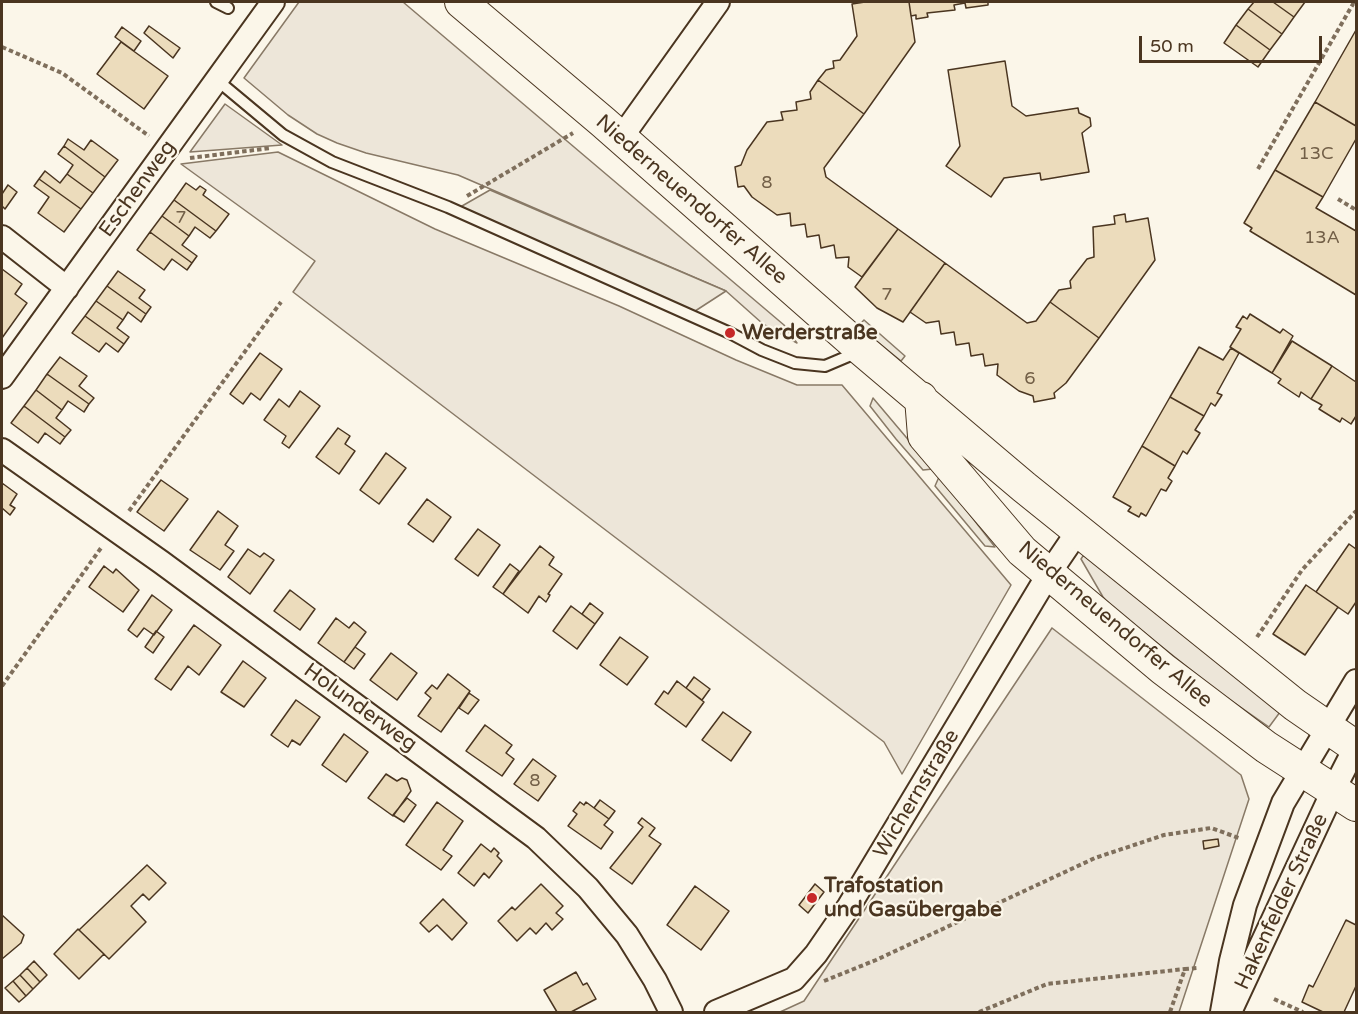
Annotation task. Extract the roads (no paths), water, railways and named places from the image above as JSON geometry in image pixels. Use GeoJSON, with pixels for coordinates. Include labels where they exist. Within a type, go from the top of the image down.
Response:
{"type":"FeatureCollection","features":[{"type":"Feature","properties":{"kind":"main road","name":"Niederneuendorfer Allee"},"geometry":{"type":"LineString","coordinates":[[461,2],[621,138],[862,350],[1078,531],[1327,728],[1356,747]]}},
{"type":"Feature","properties":{"kind":"main road","name":"Niederneuendorfer Allee"},"geometry":{"type":"LineString","coordinates":[[921,398],[924,436],[1022,551],[1172,676],[1301,771],[1345,798]]}},
{"type":"Feature","properties":{"kind":"street","name":"Eschenweg"},"geometry":{"type":"LineString","coordinates":[[2,377],[273,2]]}},
{"type":"Feature","properties":{"kind":"street"},"geometry":{"type":"LineString","coordinates":[[621,138],[718,2]]}},
{"type":"Feature","properties":{"kind":"street"},"geometry":{"type":"LineString","coordinates":[[2,237],[67,288]]}},
{"type":"Feature","properties":{"kind":"street","name":"Holunderweg"},"geometry":{"type":"LineString","coordinates":[[2,450],[536,838],[588,888],[627,935],[656,980],[671,1012]]}},
{"type":"Feature","properties":{"kind":"street","name":"Wichernstraße"},"geometry":{"type":"LineString","coordinates":[[716,1012],[794,979],[816,954],[849,906],[1048,575],[1078,531]]}},
{"type":"Feature","properties":{"kind":"street","name":"Hakenfelder Straße"},"geometry":{"type":"LineString","coordinates":[[1222,1012],[1231,961],[1245,905],[1282,803],[1356,681]]}},
{"type":"Feature","properties":{"kind":"street","name":"Hakenfelder Straße"},"geometry":{"type":"LineString","coordinates":[[1230,1012],[1345,798],[1356,747]]}},
{"type":"Feature","properties":{"kind":"lane"},"geometry":{"type":"LineString","coordinates":[[216,2],[228,8]]}},
{"type":"Feature","properties":{"kind":"lane"},"geometry":{"type":"LineString","coordinates":[[217,80],[283,135],[332,162],[448,207],[795,363],[825,366],[862,350]]}},
{"type":"Feature","properties":{"kind":"place","name":"Werderstraße"},"geometry":{"type":"Point","coordinates":[730,333]}},
{"type":"Feature","properties":{"kind":"place","name":"Trafostation und Gasübergabe"},"geometry":{"type":"Point","coordinates":[812,898]}}]}
